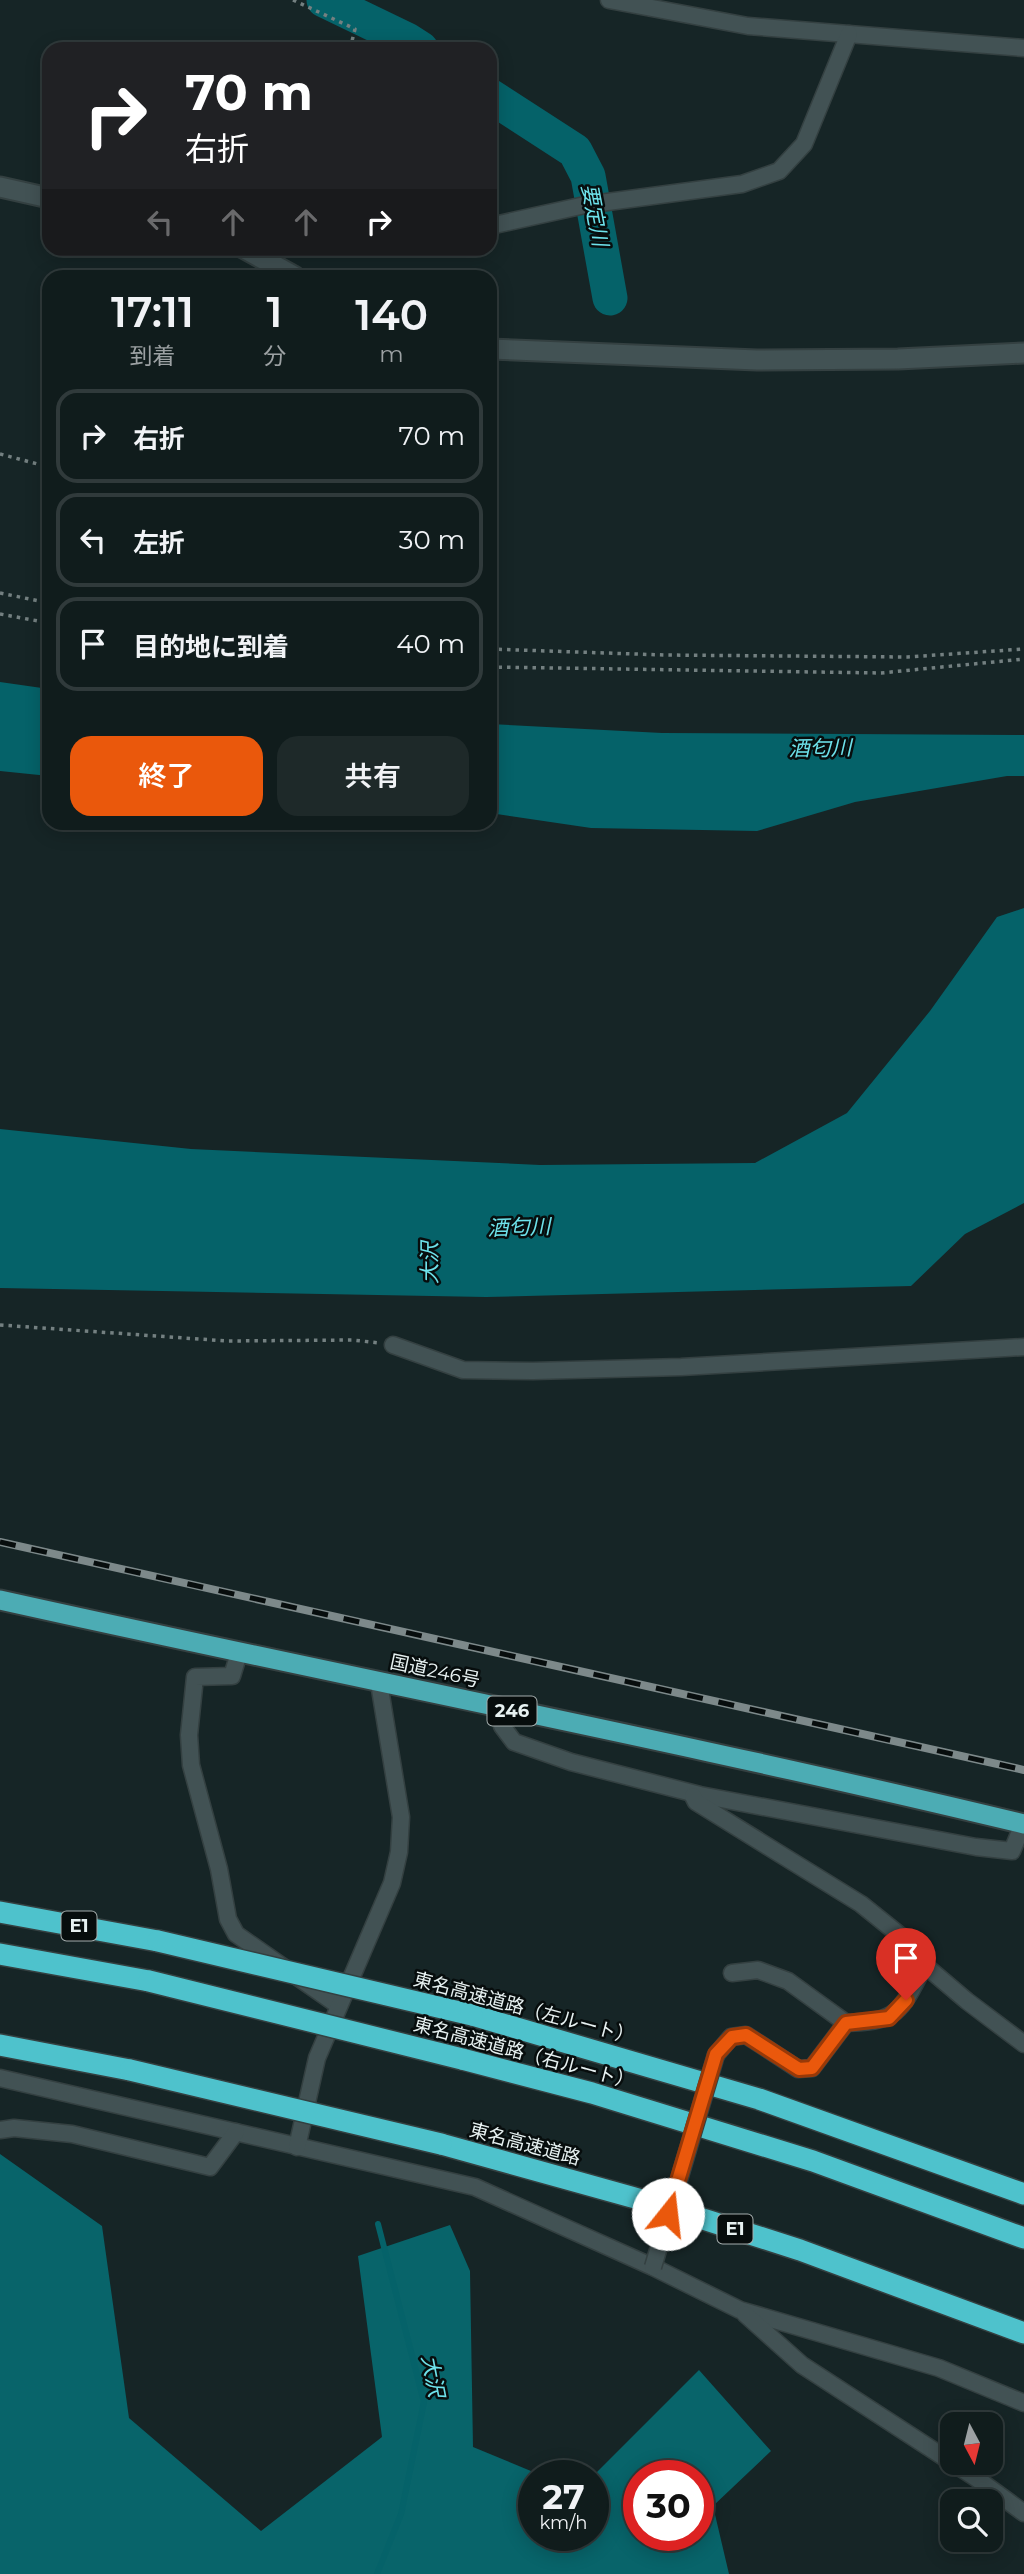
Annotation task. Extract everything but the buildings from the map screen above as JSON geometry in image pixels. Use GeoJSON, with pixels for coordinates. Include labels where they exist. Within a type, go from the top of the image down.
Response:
{"type":"FeatureCollection","features":[{"type":"Feature","properties":{"kind":"highway","name":"国道246号"},"geometry":{"type":"LineString","coordinates":[[0,1600],[1024,1824]]}},
{"type":"Feature","properties":{"kind":"highway","name":"東名高速道路（左ルート）"},"geometry":{"type":"LineString","coordinates":[[0,1912],[158,1941],[472,2015],[759,2099],[1024,2193]]}},
{"type":"Feature","properties":{"kind":"highway","name":"東名高速道路（右ルート）"},"geometry":{"type":"LineString","coordinates":[[0,1954],[149,1982],[604,2097],[813,2161],[1024,2238]]}},
{"type":"Feature","properties":{"kind":"highway","name":"東名高速道路"},"geometry":{"type":"LineString","coordinates":[[0,2045],[130,2070],[441,2144],[653,2203],[788,2246],[1024,2333]]}},
{"type":"Feature","properties":{"kind":"street"},"geometry":{"type":"LineString","coordinates":[[609,0],[748,26],[1024,48]]}},
{"type":"Feature","properties":{"kind":"street"},"geometry":{"type":"LineString","coordinates":[[497,224],[585,205],[742,184],[779,171],[804,144],[849,34]]}},
{"type":"Feature","properties":{"kind":"street"},"geometry":{"type":"LineString","coordinates":[[0,187],[42,196]]}},
{"type":"Feature","properties":{"kind":"street"},"geometry":{"type":"LineString","coordinates":[[258,256],[283,270]]}},
{"type":"Feature","properties":{"kind":"street"},"geometry":{"type":"LineString","coordinates":[[497,349],[757,360],[898,359],[1024,354]]}},
{"type":"Feature","properties":{"kind":"street"},"geometry":{"type":"LineString","coordinates":[[393,1345],[463,1370],[533,1371],[681,1367],[1024,1347]]}},
{"type":"Feature","properties":{"kind":"street"},"geometry":{"type":"LineString","coordinates":[[239,1653],[232,1676],[195,1677],[189,1735],[191,1765],[219,1869],[229,1919],[236,1934],[339,2006]]}},
{"type":"Feature","properties":{"kind":"street"},"geometry":{"type":"LineString","coordinates":[[297,2147],[317,2058],[392,1884],[399,1852],[401,1817],[379,1682]]}},
{"type":"Feature","properties":{"kind":"street"},"geometry":{"type":"LineString","coordinates":[[504,1709],[502,1726],[514,1742],[571,1762],[692,1793],[976,1847],[1012,1851],[1024,1824]]}},
{"type":"Feature","properties":{"kind":"street"},"geometry":{"type":"LineString","coordinates":[[692,1793],[696,1802],[861,1904],[907,1941],[919,1976],[906,2000],[889,2018],[846,2023],[823,2009],[788,1981],[758,1970],[732,1973]]}},
{"type":"Feature","properties":{"kind":"street"},"geometry":{"type":"LineString","coordinates":[[915,1965],[929,1968],[1024,2044]]}},
{"type":"Feature","properties":{"kind":"street"},"geometry":{"type":"LineString","coordinates":[[653,2267],[716,2054],[732,2037],[746,2035],[799,2069],[812,2068],[846,2023]]}},
{"type":"Feature","properties":{"kind":"street"},"geometry":{"type":"LineString","coordinates":[[0,2078],[475,2187],[653,2267],[740,2311],[939,2368],[1024,2403]]}},
{"type":"Feature","properties":{"kind":"street"},"geometry":{"type":"LineString","coordinates":[[0,2130],[14,2128],[72,2134],[210,2166],[236,2132]]}},
{"type":"Feature","properties":{"kind":"street"},"geometry":{"type":"LineString","coordinates":[[740,2311],[802,2365],[976,2478],[1024,2513]]}},
{"type":"Feature","properties":{"kind":"path"},"geometry":{"type":"LineString","coordinates":[[293,0],[355,29],[352,42]]}},
{"type":"Feature","properties":{"kind":"path"},"geometry":{"type":"LineString","coordinates":[[0,454],[42,465]]}},
{"type":"Feature","properties":{"kind":"path"},"geometry":{"type":"LineString","coordinates":[[0,593],[42,602]]}},
{"type":"Feature","properties":{"kind":"path"},"geometry":{"type":"LineString","coordinates":[[0,614],[42,622]]}},
{"type":"Feature","properties":{"kind":"path"},"geometry":{"type":"LineString","coordinates":[[497,649],[908,657],[1024,649]]}},
{"type":"Feature","properties":{"kind":"path"},"geometry":{"type":"LineString","coordinates":[[497,667],[881,673],[1024,659]]}},
{"type":"Feature","properties":{"kind":"path"},"geometry":{"type":"LineString","coordinates":[[0,1325],[228,1341],[353,1340],[393,1345]]}},
{"type":"Feature","properties":{"kind":"shaded area"},"geometry":{"type":"Polygon","coordinates":[[[0,2154],[102,2226],[129,2418],[261,2531],[382,2437],[358,2256],[450,2225],[470,2271],[473,2447],[518,2466],[518,2551],[609,2551],[609,2460],[699,2370],[771,2451],[714,2505],[714,2460],[623,2460],[623,2551],[714,2551],[714,2510],[729,2574],[0,2574],[0,2154]]]}},
{"type":"Feature","properties":{"kind":"water"},"geometry":{"type":"Polygon","coordinates":[[[0,682],[42,688],[42,775],[0,771],[0,682]]]}},
{"type":"Feature","properties":{"kind":"water","name":"酒匂川"},"geometry":{"type":"Polygon","coordinates":[[[497,724],[662,733],[1024,735],[1024,776],[1007,776],[855,802],[757,831],[591,828],[497,814],[497,724]]]}},
{"type":"Feature","properties":{"kind":"water","name":"酒匂川"},"geometry":{"type":"Polygon","coordinates":[[[1024,908],[1024,1203],[965,1234],[911,1286],[486,1297],[0,1288],[0,1129],[191,1149],[540,1165],[755,1163],[847,1113],[930,1011],[997,917],[1024,908]]]}},
{"type":"Feature","properties":{"kind":"waterway","name":"要定川"},"geometry":{"type":"LineString","coordinates":[[324,0],[410,42]]}},
{"type":"Feature","properties":{"kind":"waterway","name":"要定川"},"geometry":{"type":"LineString","coordinates":[[497,101],[575,151],[588,176],[610,298]]}},
{"type":"Feature","properties":{"kind":"waterway","name":"大沢"},"geometry":{"type":"LineString","coordinates":[[377,2574],[401,2514],[424,2402],[378,2224]]}},
{"type":"Feature","properties":{"kind":"railway"},"geometry":{"type":"LineString","coordinates":[[0,1542],[1024,1770]]}},
{"type":"Feature","properties":{"kind":"route"},"geometry":{"type":"LineString","coordinates":[[668,2214],[716,2054],[732,2037],[746,2035],[799,2069],[812,2068],[846,2023],[889,2018],[906,2000]]}}]}
